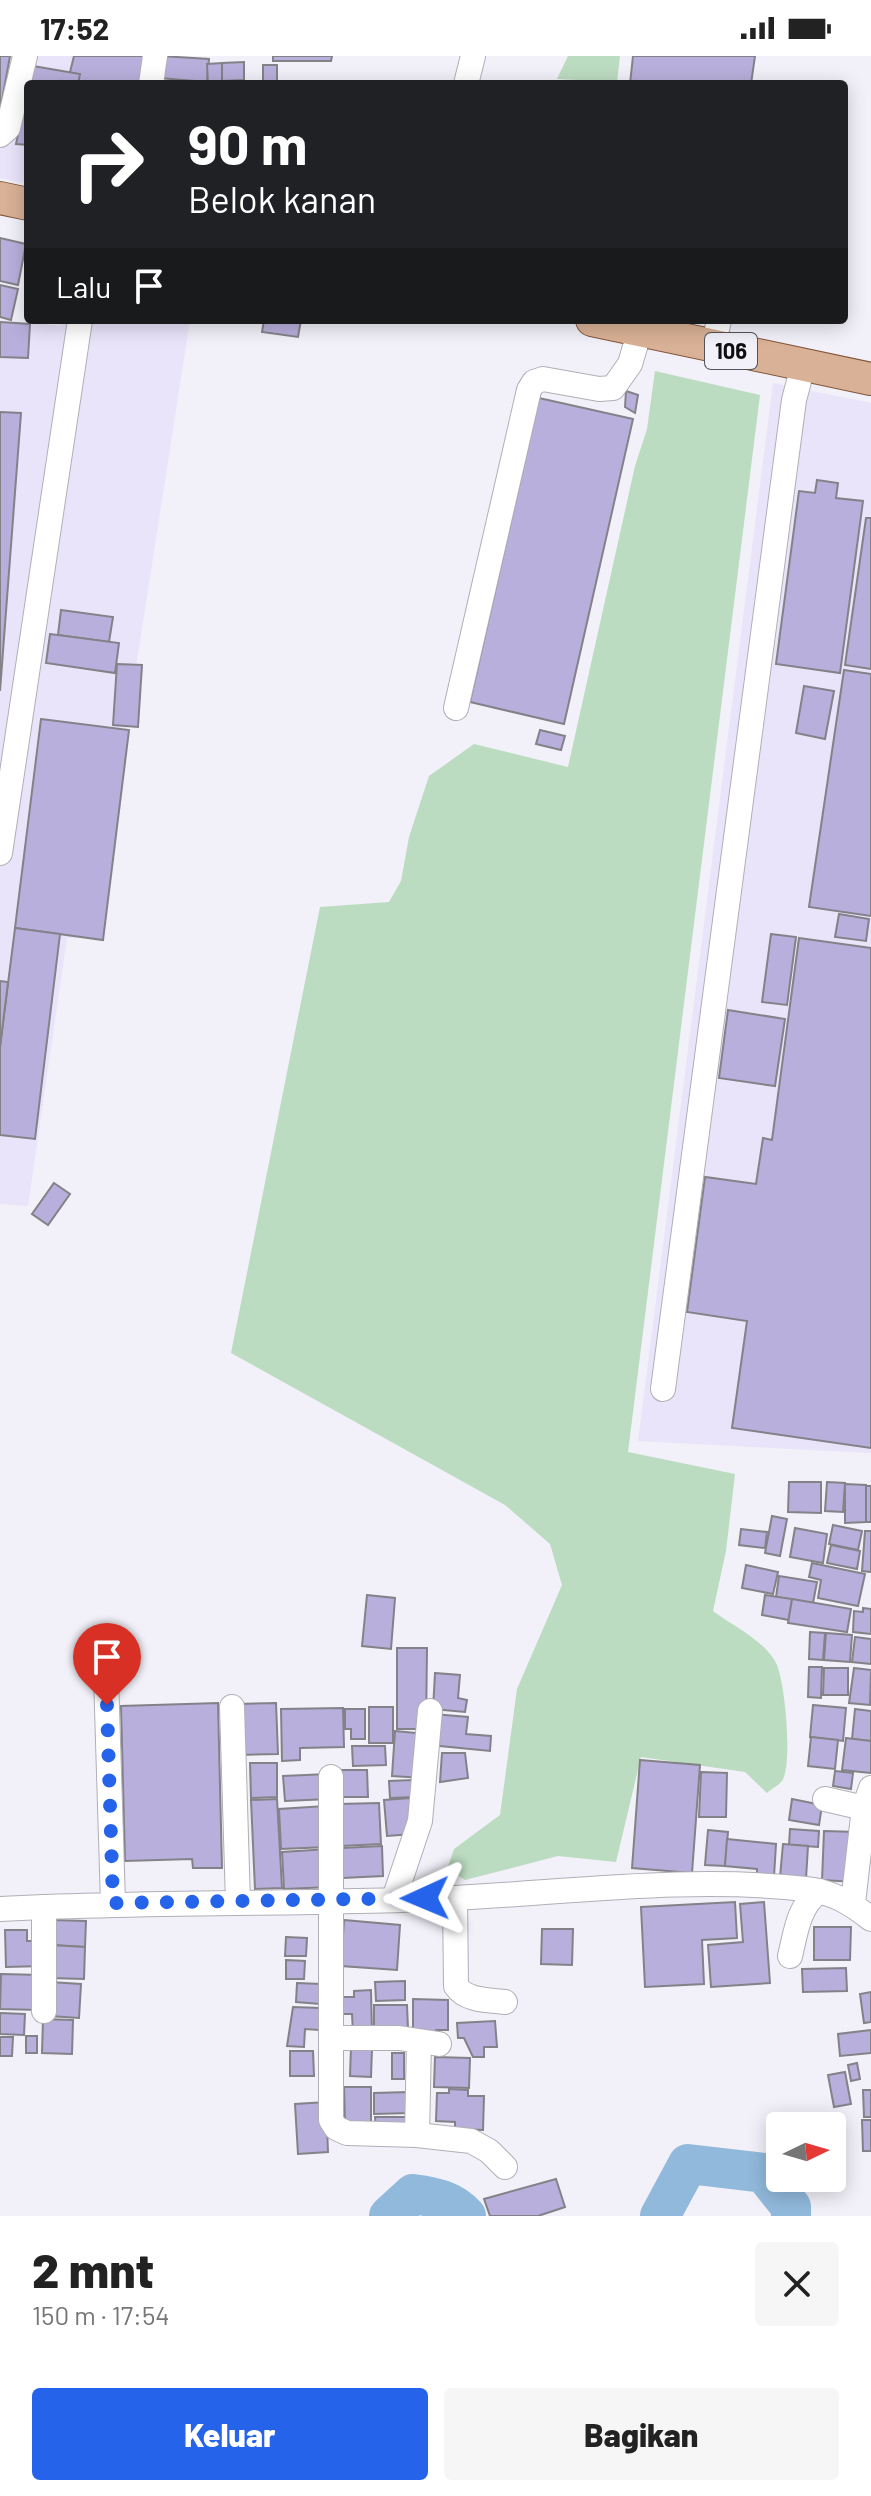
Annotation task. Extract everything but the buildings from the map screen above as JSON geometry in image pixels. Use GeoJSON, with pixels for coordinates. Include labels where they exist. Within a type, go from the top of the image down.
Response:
{"type":"FeatureCollection","features":[{"type":"Feature","properties":{"kind":"main road"},"geometry":{"type":"LineString","coordinates":[[0,198],[24,203]]}},
{"type":"Feature","properties":{"kind":"main road","name":"106"},"geometry":{"type":"LineString","coordinates":[[611,324],[640,330],[716,334],[803,366],[871,379]]}},
{"type":"Feature","properties":{"kind":"street"},"geometry":{"type":"LineString","coordinates":[[0,135],[8,128],[25,56]]}},
{"type":"Feature","properties":{"kind":"street"},"geometry":{"type":"LineString","coordinates":[[152,80],[155,56]]}},
{"type":"Feature","properties":{"kind":"street"},"geometry":{"type":"LineString","coordinates":[[467,80],[473,56]]}},
{"type":"Feature","properties":{"kind":"street"},"geometry":{"type":"LineString","coordinates":[[0,853],[79,324]]}},
{"type":"Feature","properties":{"kind":"street"},"geometry":{"type":"LineString","coordinates":[[456,708],[529,390],[534,382],[543,379],[599,389],[613,388],[630,364],[640,330]]}},
{"type":"Feature","properties":{"kind":"street"},"geometry":{"type":"LineString","coordinates":[[663,1389],[757,664],[794,400],[803,366]]}},
{"type":"Feature","properties":{"kind":"street"},"geometry":{"type":"LineString","coordinates":[[106,1676],[113,1903]]}},
{"type":"Feature","properties":{"kind":"street"},"geometry":{"type":"LineString","coordinates":[[232,1707],[238,1902]]}},
{"type":"Feature","properties":{"kind":"street"},"geometry":{"type":"LineString","coordinates":[[394,1899],[420,1821],[430,1711]]}},
{"type":"Feature","properties":{"kind":"street"},"geometry":{"type":"LineString","coordinates":[[331,1777],[331,2120],[336,2128],[347,2133],[417,2135],[471,2141],[489,2151],[505,2167]]}},
{"type":"Feature","properties":{"kind":"street"},"geometry":{"type":"LineString","coordinates":[[0,1909],[113,1903],[455,1898],[645,1886],[737,1885],[819,1891],[862,1911],[868,1798],[825,1799]]}},
{"type":"Feature","properties":{"kind":"street"},"geometry":{"type":"LineString","coordinates":[[790,1956],[802,1911],[808,1900],[819,1891]]}},
{"type":"Feature","properties":{"kind":"street"},"geometry":{"type":"LineString","coordinates":[[455,1898],[456,1986],[461,1993],[471,1997],[505,2002]]}},
{"type":"Feature","properties":{"kind":"street"},"geometry":{"type":"LineString","coordinates":[[44,1907],[44,2011]]}},
{"type":"Feature","properties":{"kind":"street"},"geometry":{"type":"LineString","coordinates":[[332,2038],[399,2038],[429,2043],[417,2135]]}},
{"type":"Feature","properties":{"kind":"shaded area"},"geometry":{"type":"Polygon","coordinates":[[[0,56],[152,56],[46,80],[24,80],[24,183],[0,178],[0,56]]]}},
{"type":"Feature","properties":{"kind":"shaded area"},"geometry":{"type":"Polygon","coordinates":[[[0,320],[61,326],[189,324],[94,937],[67,938],[28,1206],[0,1204],[0,320]]]}},
{"type":"Feature","properties":{"kind":"shaded area"},"geometry":{"type":"Polygon","coordinates":[[[773,383],[871,403],[871,1453],[638,1441],[773,383]]]}},
{"type":"Feature","properties":{"kind":"green space"},"geometry":{"type":"Polygon","coordinates":[[[568,56],[620,56],[617,80],[557,79],[568,56]]]}},
{"type":"Feature","properties":{"kind":"green space"},"geometry":{"type":"Polygon","coordinates":[[[655,371],[760,395],[628,1452],[735,1474],[726,1551],[713,1611],[756,1640],[776,1663],[782,1686],[787,1758],[782,1781],[767,1793],[745,1772],[641,1757],[616,1862],[558,1856],[465,1880],[447,1869],[454,1849],[500,1815],[517,1689],[562,1585],[550,1544],[505,1505],[231,1353],[320,907],[389,902],[401,881],[409,837],[429,776],[474,744],[568,767],[635,466],[647,429],[655,371]]]}},
{"type":"Feature","properties":{"kind":"waterway"},"geometry":{"type":"LineString","coordinates":[[660,2216],[688,2164],[764,2173],[791,2207],[791,2216]]}},
{"type":"Feature","properties":{"kind":"waterway"},"geometry":{"type":"LineString","coordinates":[[389,2216],[413,2194],[449,2203],[466,2216]]}},
{"type":"Feature","properties":{"kind":"route"},"geometry":{"type":"LineString","coordinates":[[107,1705],[113,1903],[425,1898]]}}]}
